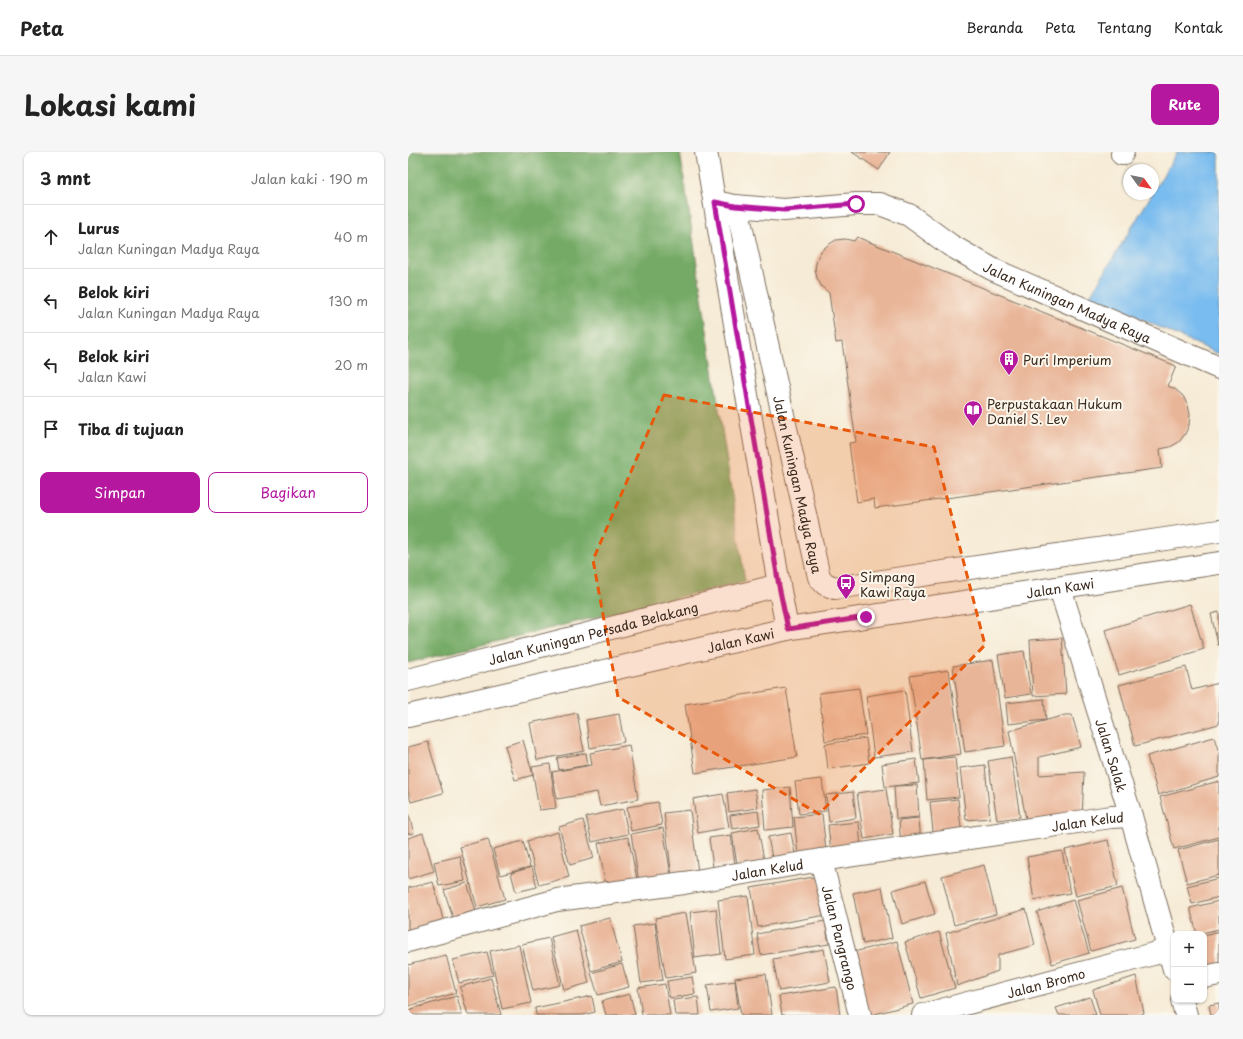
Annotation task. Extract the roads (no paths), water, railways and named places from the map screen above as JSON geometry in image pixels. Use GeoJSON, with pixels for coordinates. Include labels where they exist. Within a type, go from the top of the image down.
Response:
{"type":"FeatureCollection","features":[{"type":"Feature","properties":{"kind":"street","name":"Jalan Kuningan Madya Raya"},"geometry":{"type":"LineString","coordinates":[[706,152],[725,204],[745,241],[819,577],[825,584],[835,588],[1219,532]]}},
{"type":"Feature","properties":{"kind":"street","name":"Jalan Kuningan Madya Raya"},"geometry":{"type":"LineString","coordinates":[[725,204],[784,210],[856,204],[880,204],[909,215],[950,245],[992,270],[1219,368]]}},
{"type":"Feature","properties":{"kind":"street","name":"Jalan Kuningan Madya Raya"},"geometry":{"type":"LineString","coordinates":[[725,204],[779,586],[788,629]]}},
{"type":"Feature","properties":{"kind":"street","name":"Jalan Kawi"},"geometry":{"type":"LineString","coordinates":[[408,716],[788,629],[1219,563]]}},
{"type":"Feature","properties":{"kind":"street","name":"Jalan Kuningan Persada Belakang"},"geometry":{"type":"LineString","coordinates":[[408,680],[779,586]]}},
{"type":"Feature","properties":{"kind":"street","name":"Jalan Salak"},"geometry":{"type":"LineString","coordinates":[[1060,588],[1131,816],[1171,959]]}},
{"type":"Feature","properties":{"kind":"street","name":"Jalan Kelud"},"geometry":{"type":"LineString","coordinates":[[408,941],[557,900],[684,883],[821,860],[1103,818],[1131,816]]}},
{"type":"Feature","properties":{"kind":"street","name":"Jalan Pangrango"},"geometry":{"type":"LineString","coordinates":[[821,860],[860,1015]]}},
{"type":"Feature","properties":{"kind":"street","name":"Jalan Bromo"},"geometry":{"type":"LineString","coordinates":[[923,1015],[1171,959]]}},
{"type":"Feature","properties":{"kind":"street"},"geometry":{"type":"LineString","coordinates":[[1207,976],[1219,974]]}},
{"type":"Feature","properties":{"kind":"street"},"geometry":{"type":"LineString","coordinates":[[1183,1003],[1186,1015]]}},
{"type":"Feature","properties":{"kind":"water"},"geometry":{"type":"Polygon","coordinates":[[[1177,152],[1219,152],[1219,354],[1090,296],[1148,200],[1159,200],[1159,182],[1177,152]]]}},
{"type":"Feature","properties":{"kind":"place","name":"Puri Imperium"},"geometry":{"type":"Point","coordinates":[1009,376]}},
{"type":"Feature","properties":{"kind":"place","name":"Perpustakaan Hukum Daniel S. Lev"},"geometry":{"type":"Point","coordinates":[973,427]}},
{"type":"Feature","properties":{"kind":"place","name":"Simpang Kawi Raya"},"geometry":{"type":"Point","coordinates":[846,600]}}]}
